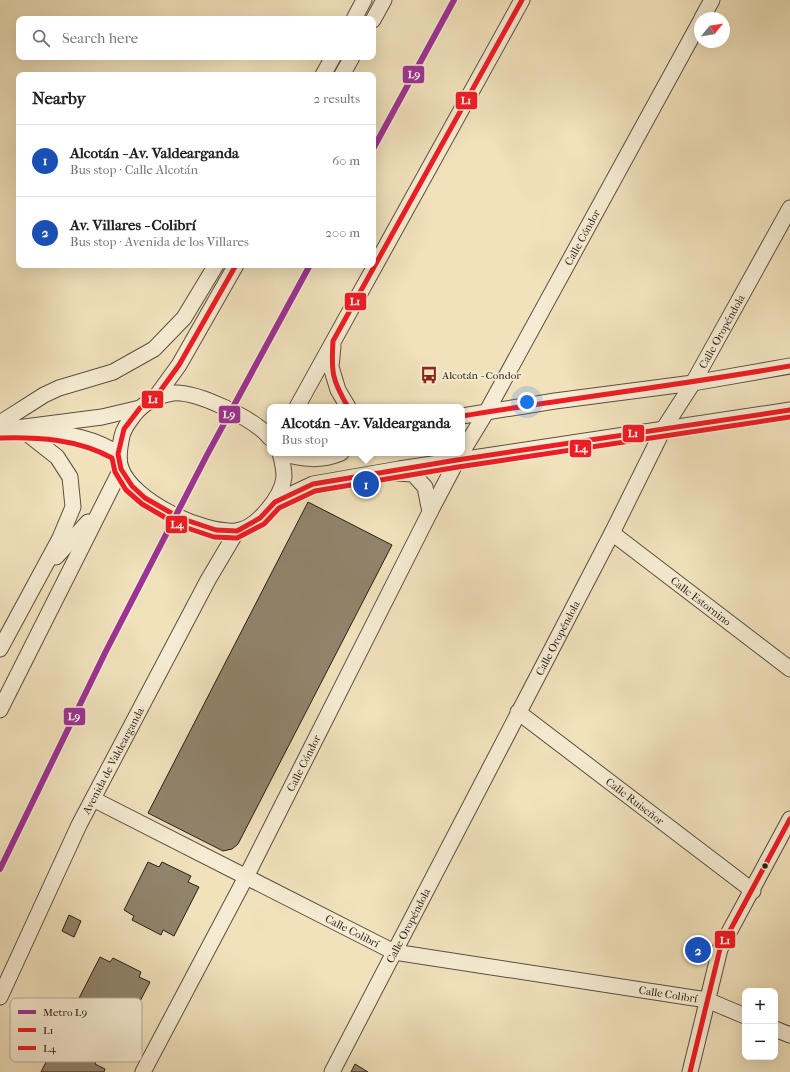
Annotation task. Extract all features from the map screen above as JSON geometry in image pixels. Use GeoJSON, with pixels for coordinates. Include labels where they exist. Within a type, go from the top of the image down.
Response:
{"type":"FeatureCollection","features":[{"type":"Feature","properties":{"kind":"street"},"geometry":{"type":"LineString","coordinates":[[356,16],[364,0]]}},
{"type":"Feature","properties":{"kind":"street"},"geometry":{"type":"LineString","coordinates":[[375,16],[384,0]]}},
{"type":"Feature","properties":{"kind":"street"},"geometry":{"type":"LineString","coordinates":[[376,263],[522,0]]}},
{"type":"Feature","properties":{"kind":"street"},"geometry":{"type":"LineString","coordinates":[[705,12],[712,0]]}},
{"type":"Feature","properties":{"kind":"street","name":"Calle Cóndor"},"geometry":{"type":"LineString","coordinates":[[465,447],[487,411],[694,33]]}},
{"type":"Feature","properties":{"kind":"street"},"geometry":{"type":"LineString","coordinates":[[325,72],[331,60]]}},
{"type":"Feature","properties":{"kind":"street"},"geometry":{"type":"LineString","coordinates":[[344,72],[350,60]]}},
{"type":"Feature","properties":{"kind":"street","name":"Calle Oropéndola"},"geometry":{"type":"LineString","coordinates":[[332,1072],[612,533],[664,428],[693,383],[790,208]]}},
{"type":"Feature","properties":{"kind":"street"},"geometry":{"type":"LineString","coordinates":[[0,423],[44,395],[60,388],[113,372],[154,349],[184,318],[214,268]]}},
{"type":"Feature","properties":{"kind":"street"},"geometry":{"type":"LineString","coordinates":[[155,398],[179,365],[234,268]]}},
{"type":"Feature","properties":{"kind":"street"},"geometry":{"type":"LineString","coordinates":[[299,404],[373,268]]}},
{"type":"Feature","properties":{"kind":"street"},"geometry":{"type":"LineString","coordinates":[[333,341],[331,367],[338,390],[346,404]]}},
{"type":"Feature","properties":{"kind":"street"},"geometry":{"type":"LineString","coordinates":[[465,415],[487,411],[693,383],[790,366]]}},
{"type":"Feature","properties":{"kind":"street"},"geometry":{"type":"LineString","coordinates":[[267,434],[229,409],[198,398],[175,393],[162,395],[140,408],[124,429],[118,454],[121,469],[132,486],[145,498],[180,518],[216,530],[238,531],[260,518],[275,502],[313,484],[387,472],[456,456]]}},
{"type":"Feature","properties":{"kind":"street"},"geometry":{"type":"LineString","coordinates":[[0,431],[102,417],[140,408]]}},
{"type":"Feature","properties":{"kind":"street"},"geometry":{"type":"LineString","coordinates":[[465,454],[790,410]]}},
{"type":"Feature","properties":{"kind":"street"},"geometry":{"type":"LineString","coordinates":[[0,431],[62,433],[105,445],[118,454]]}},
{"type":"Feature","properties":{"kind":"street"},"geometry":{"type":"LineString","coordinates":[[0,649],[39,574],[60,538],[73,507],[70,477],[57,457],[24,431]]}},
{"type":"Feature","properties":{"kind":"street"},"geometry":{"type":"LineString","coordinates":[[275,502],[284,477],[280,456]]}},
{"type":"Feature","properties":{"kind":"street"},"geometry":{"type":"LineString","coordinates":[[291,456],[305,460],[327,458],[332,456]]}},
{"type":"Feature","properties":{"kind":"street","name":"Calle Cóndor"},"geometry":{"type":"LineString","coordinates":[[144,1072],[246,877],[459,456]]}},
{"type":"Feature","properties":{"kind":"street"},"geometry":{"type":"LineString","coordinates":[[0,710],[121,469]]}},
{"type":"Feature","properties":{"kind":"street"},"geometry":{"type":"LineString","coordinates":[[387,472],[413,474],[425,487],[430,512]]}},
{"type":"Feature","properties":{"kind":"street"},"geometry":{"type":"LineString","coordinates":[[39,574],[100,510]]}},
{"type":"Feature","properties":{"kind":"street","name":"Avenida de Valdearganda"},"geometry":{"type":"LineString","coordinates":[[0,996],[79,826],[208,580],[238,531]]}},
{"type":"Feature","properties":{"kind":"street","name":"Calle Estornino"},"geometry":{"type":"LineString","coordinates":[[612,533],[790,669]]}},
{"type":"Feature","properties":{"kind":"street","name":"Calle Ruiseñor"},"geometry":{"type":"LineString","coordinates":[[518,712],[567,751],[753,890]]}},
{"type":"Feature","properties":{"kind":"street","name":"Calle Colibrí"},"geometry":{"type":"LineString","coordinates":[[93,799],[394,952],[707,1000],[742,1015]]}},
{"type":"Feature","properties":{"kind":"street"},"geometry":{"type":"LineString","coordinates":[[690,1072],[720,949],[790,819]]}},
{"type":"Feature","properties":{"kind":"street"},"geometry":{"type":"LineString","coordinates":[[778,1030],[790,1036]]}},
{"type":"Feature","properties":{"kind":"building"},"geometry":{"type":"Polygon","coordinates":[[[308,502],[392,545],[238,844],[232,849],[223,851],[148,813],[308,502]]]}},
{"type":"Feature","properties":{"kind":"building"},"geometry":{"type":"Polygon","coordinates":[[[148,862],[159,867],[162,862],[191,876],[188,882],[199,887],[174,936],[163,930],[161,935],[132,920],[134,916],[124,910],[148,862]]]}},
{"type":"Feature","properties":{"kind":"building"},"geometry":{"type":"Polygon","coordinates":[[[69,915],[81,921],[74,937],[62,931],[69,915]]]}},
{"type":"Feature","properties":{"kind":"building"},"geometry":{"type":"Polygon","coordinates":[[[100,957],[110,962],[113,958],[141,972],[139,977],[150,982],[142,998],[79,998],[100,957]]]}},
{"type":"Feature","properties":{"kind":"building"},"geometry":{"type":"Polygon","coordinates":[[[46,1062],[96,1062],[95,1064],[105,1069],[104,1072],[41,1072],[46,1062]]]}},
{"type":"Feature","properties":{"kind":"building"},"geometry":{"type":"Polygon","coordinates":[[[355,1064],[368,1072],[351,1072],[355,1064]]]}},
{"type":"Feature","properties":{"kind":"metro line","name":"L9"},"geometry":{"type":"LineString","coordinates":[[376,143],[454,0]]}},
{"type":"Feature","properties":{"kind":"metro line","name":"L9"},"geometry":{"type":"LineString","coordinates":[[0,869],[106,651],[207,455],[308,268]]}},
{"type":"Feature","properties":{"kind":"transit line","name":"L1"},"geometry":{"type":"LineString","coordinates":[[376,263],[522,0]]}},
{"type":"Feature","properties":{"kind":"transit line","name":"L1"},"geometry":{"type":"LineString","coordinates":[[234,268],[179,365],[155,398],[140,408],[124,429],[118,454],[121,469],[132,486],[145,498],[180,518],[216,530],[237,531],[260,518],[275,502],[313,484],[457,460],[790,410]]}},
{"type":"Feature","properties":{"kind":"transit line","name":"L1"},"geometry":{"type":"LineString","coordinates":[[346,404],[334,376],[332,361],[333,341],[373,268]]}},
{"type":"Feature","properties":{"kind":"transit line","name":"L1"},"geometry":{"type":"LineString","coordinates":[[465,416],[790,366]]}},
{"type":"Feature","properties":{"kind":"transit line","name":"L4"},"geometry":{"type":"LineString","coordinates":[[0,438],[58,440],[99,452],[112,458],[115,472],[126,490],[142,504],[178,525],[214,537],[237,538],[264,524],[279,508],[315,491],[458,467],[790,417]]}},
{"type":"Feature","properties":{"kind":"transit line","name":"L1"},"geometry":{"type":"LineString","coordinates":[[690,1072],[720,949],[790,819]]}},
{"type":"Feature","properties":{"kind":"place","name":"Alcotán - Condor"},"geometry":{"type":"Point","coordinates":[429,375]}},
{"type":"Feature","properties":{"kind":"place","name":"Alcotán - Av. Valdearganda"},"geometry":{"type":"Point","coordinates":[366,484]}},
{"type":"Feature","properties":{"kind":"place","name":"Av. Villares - Colibrí"},"geometry":{"type":"Point","coordinates":[698,950]}}]}
